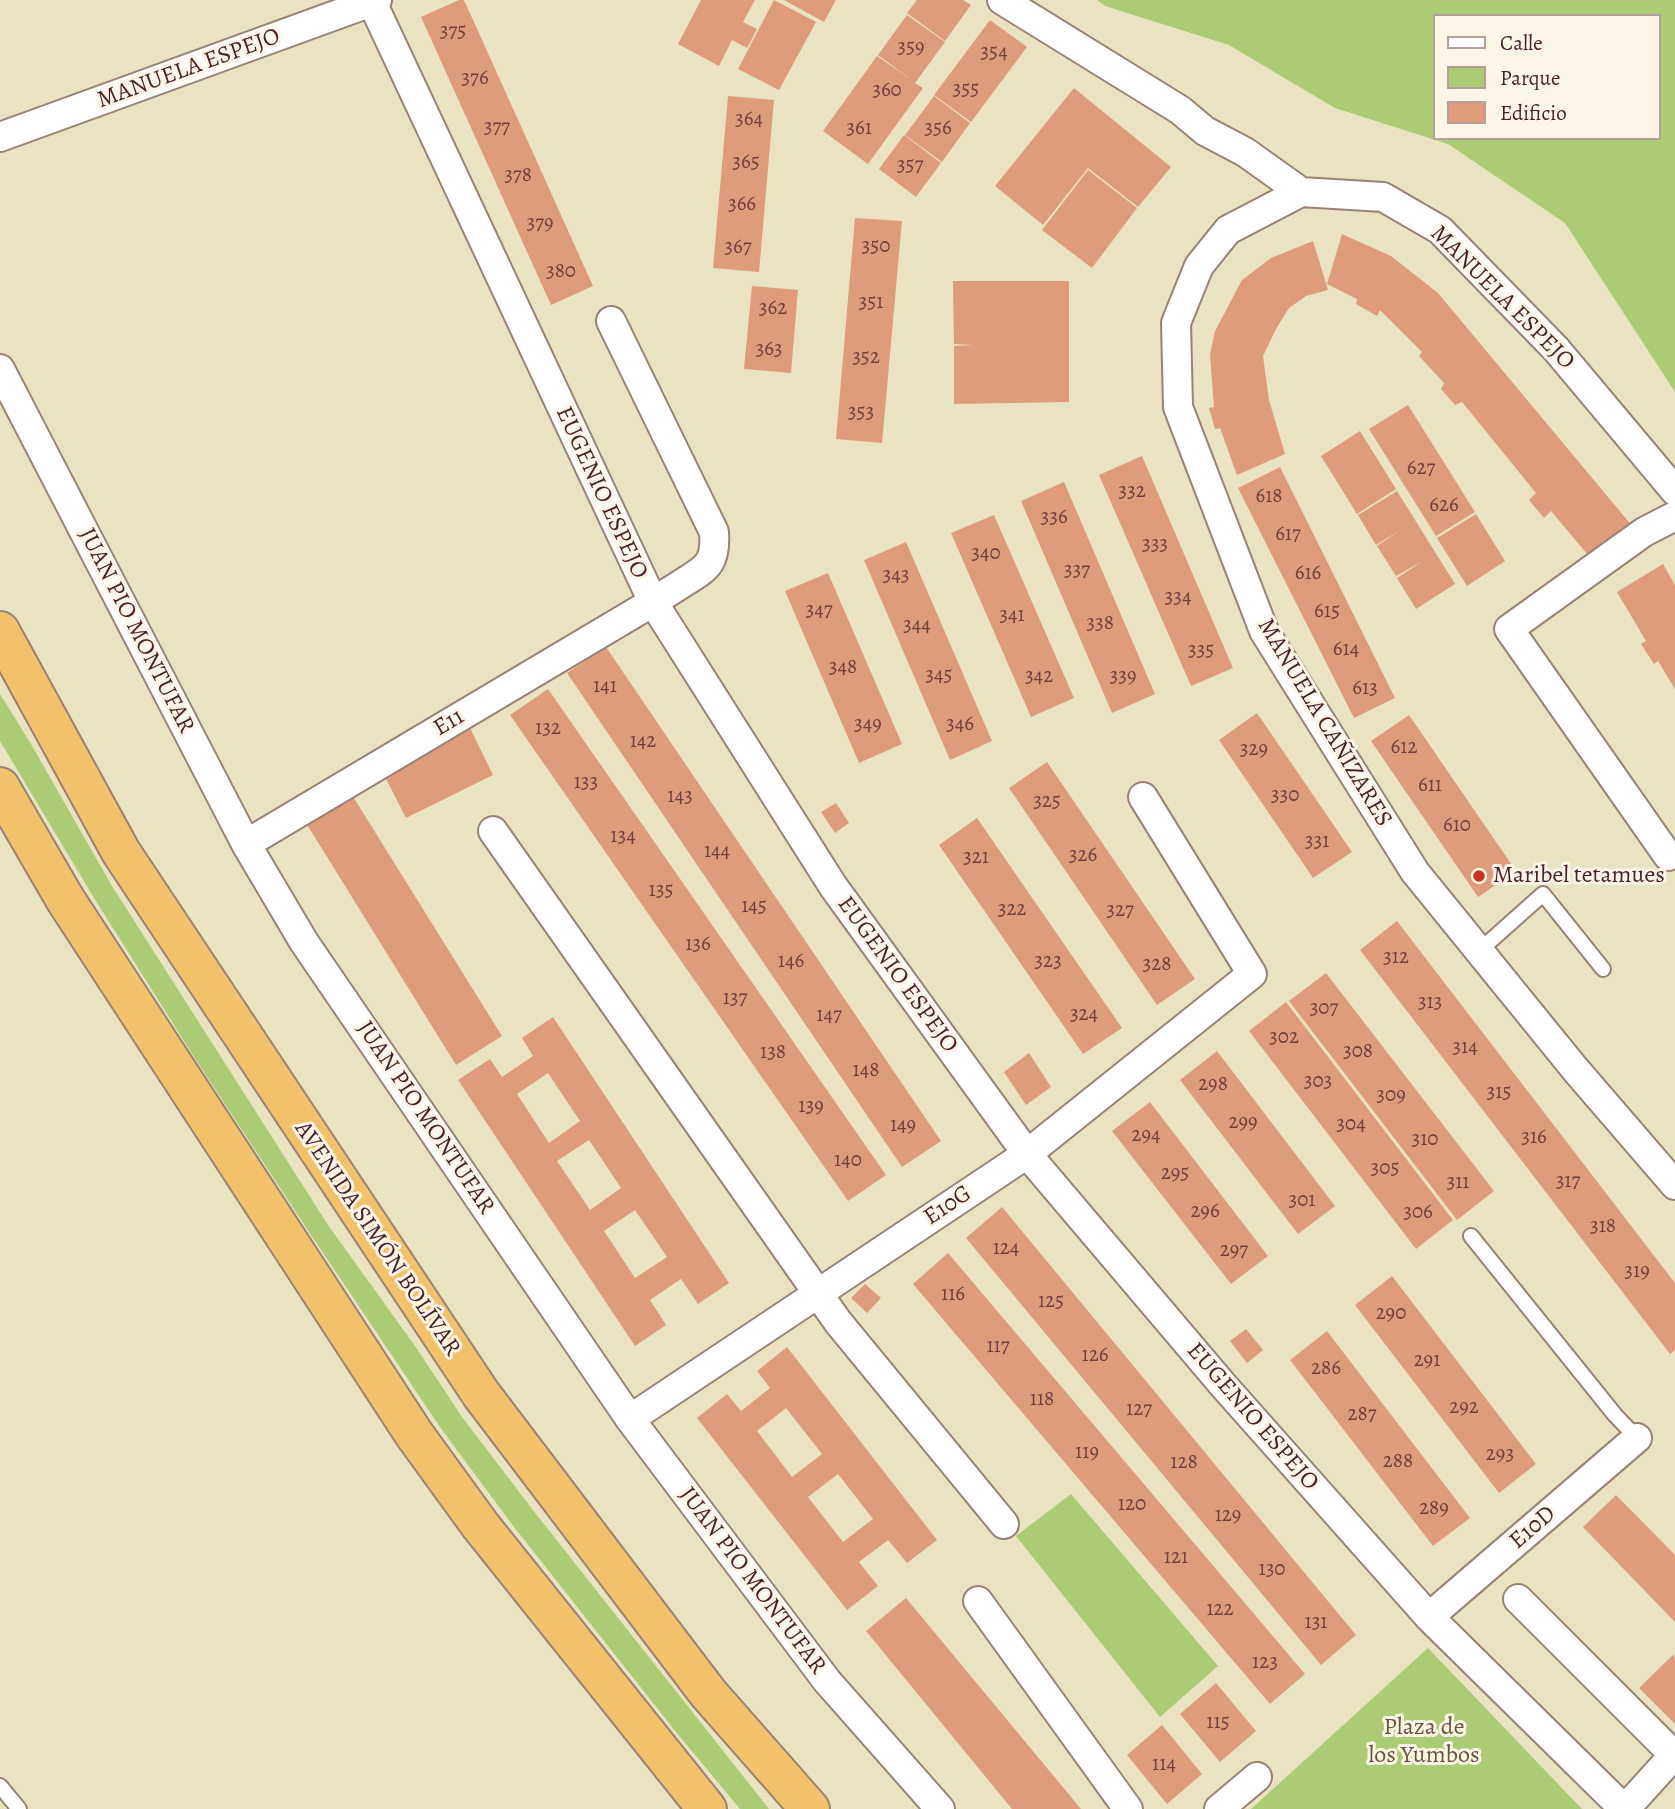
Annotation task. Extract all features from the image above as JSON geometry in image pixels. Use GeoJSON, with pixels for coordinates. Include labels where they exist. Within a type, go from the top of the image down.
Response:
{"type":"FeatureCollection","features":[{"type":"Feature","properties":{"kind":"highway","name":"AVENIDA SIMÓN BOLÍVAR"},"geometry":{"type":"LineString","coordinates":[[0,631],[121,852],[481,1394],[708,1693],[810,1809]]}},
{"type":"Feature","properties":{"kind":"highway"},"geometry":{"type":"LineString","coordinates":[[0,788],[65,899],[414,1434],[480,1525],[707,1809]]}},
{"type":"Feature","properties":{"kind":"street"},"geometry":{"type":"LineString","coordinates":[[1002,0],[1180,110],[1205,131],[1245,152],[1301,192]]}},
{"type":"Feature","properties":{"kind":"street","name":"MANUELA ESPEJO"},"geometry":{"type":"LineString","coordinates":[[0,136],[373,1]]}},
{"type":"Feature","properties":{"kind":"street","name":"EUGENIO ESPEJO"},"geometry":{"type":"LineString","coordinates":[[373,1],[653,603],[833,886],[1027,1154],[1223,1385],[1429,1617],[1624,1808]]}},
{"type":"Feature","properties":{"kind":"street","name":"MANUELA ESPEJO"},"geometry":{"type":"LineString","coordinates":[[1301,192],[1383,197],[1440,230],[1556,349],[1675,491]]}},
{"type":"Feature","properties":{"kind":"street","name":"MANUELA CAÑIZARES"},"geometry":{"type":"LineString","coordinates":[[1301,192],[1228,230],[1199,266],[1175,323],[1178,407],[1264,631],[1415,872],[1675,1185]]}},
{"type":"Feature","properties":{"kind":"street","name":"E11"},"geometry":{"type":"LineString","coordinates":[[246,844],[653,603],[709,564],[714,554],[714,532],[611,321]]}},
{"type":"Feature","properties":{"kind":"street","name":"JUAN PIO MONTUFAR"},"geometry":{"type":"LineString","coordinates":[[0,369],[246,844],[304,942],[630,1419],[827,1681],[940,1809]]}},
{"type":"Feature","properties":{"kind":"street"},"geometry":{"type":"LineString","coordinates":[[1668,856],[1509,629],[1644,533],[1675,516]]}},
{"type":"Feature","properties":{"kind":"street","name":"E10G"},"geometry":{"type":"LineString","coordinates":[[630,1419],[1027,1154],[1252,974],[1143,797]]}},
{"type":"Feature","properties":{"kind":"street"},"geometry":{"type":"LineString","coordinates":[[493,831],[838,1322],[1004,1524]]}},
{"type":"Feature","properties":{"kind":"street","name":"E10D"},"geometry":{"type":"LineString","coordinates":[[1429,1617],[1636,1438]]}},
{"type":"Feature","properties":{"kind":"street"},"geometry":{"type":"LineString","coordinates":[[1518,1599],[1675,1755],[1624,1808]]}},
{"type":"Feature","properties":{"kind":"street"},"geometry":{"type":"LineString","coordinates":[[978,1601],[1128,1809]]}},
{"type":"Feature","properties":{"kind":"street"},"geometry":{"type":"LineString","coordinates":[[1219,1809],[1256,1777]]}},
{"type":"Feature","properties":{"kind":"lane"},"geometry":{"type":"LineString","coordinates":[[1479,951],[1543,894],[1603,970]]}},
{"type":"Feature","properties":{"kind":"lane"},"geometry":{"type":"LineString","coordinates":[[1471,1236],[1636,1438]]}},
{"type":"Feature","properties":{"kind":"lane"},"geometry":{"type":"LineString","coordinates":[[0,1786],[19,1809]]}},
{"type":"Feature","properties":{"kind":"green space"},"geometry":{"type":"Polygon","coordinates":[[[1097,0],[1675,0],[1675,392],[1565,223],[1448,144],[1435,140],[1661,140],[1661,14],[1434,14],[1434,140],[1335,108],[1229,45],[1105,6],[1097,0]]]}},
{"type":"Feature","properties":{"kind":"green space"},"geometry":{"type":"Polygon","coordinates":[[[0,694],[112,886],[328,1225],[462,1417],[769,1809],[740,1809],[514,1527],[442,1430],[196,1060],[94,898],[0,741],[0,694]]]}},
{"type":"Feature","properties":{"kind":"green space"},"geometry":{"type":"Polygon","coordinates":[[[1071,1494],[1218,1666],[1160,1717],[1016,1536],[1071,1494]]]}},
{"type":"Feature","properties":{"kind":"green space","name":"Plaza de los Yumbos"},"geometry":{"type":"Polygon","coordinates":[[[1428,1648],[1582,1809],[1251,1809],[1428,1648]]]}},
{"type":"Feature","properties":{"kind":"building"},"geometry":{"type":"Polygon","coordinates":[[[464,0],[593,286],[551,305],[421,17],[464,0]]]}},
{"type":"Feature","properties":{"kind":"building"},"geometry":{"type":"Polygon","coordinates":[[[701,0],[755,0],[743,22],[757,29],[747,48],[732,40],[719,66],[678,44],[701,0]]]}},
{"type":"Feature","properties":{"kind":"building"},"geometry":{"type":"Polygon","coordinates":[[[774,0],[816,22],[779,90],[738,69],[774,0]]]}},
{"type":"Feature","properties":{"kind":"building"},"geometry":{"type":"Polygon","coordinates":[[[784,0],[836,0],[824,22],[784,0]]]}},
{"type":"Feature","properties":{"kind":"building"},"geometry":{"type":"Polygon","coordinates":[[[917,0],[963,0],[971,5],[945,41],[907,13],[917,0]]]}},
{"type":"Feature","properties":{"kind":"building"},"geometry":{"type":"Polygon","coordinates":[[[907,15],[945,42],[915,83],[923,88],[868,164],[823,131],[877,56],[913,81],[878,55],[907,15]]]}},
{"type":"Feature","properties":{"kind":"building"},"geometry":{"type":"Polygon","coordinates":[[[990,20],[1027,47],[971,122],[934,95],[990,20]]]}},
{"type":"Feature","properties":{"kind":"building"},"geometry":{"type":"Polygon","coordinates":[[[1074,88],[1171,167],[1138,207],[1088,168],[1043,225],[995,186],[1074,88]]]}},
{"type":"Feature","properties":{"kind":"building"},"geometry":{"type":"Polygon","coordinates":[[[728,96],[774,100],[759,272],[713,268],[728,96]]]}},
{"type":"Feature","properties":{"kind":"building"},"geometry":{"type":"Polygon","coordinates":[[[934,96],[970,123],[942,162],[905,135],[934,96]]]}},
{"type":"Feature","properties":{"kind":"building"},"geometry":{"type":"Polygon","coordinates":[[[904,135],[941,163],[916,197],[879,169],[904,135]]]}},
{"type":"Feature","properties":{"kind":"building"},"geometry":{"type":"Polygon","coordinates":[[[1088,170],[1137,208],[1092,268],[1042,230],[1088,170]]]}},
{"type":"Feature","properties":{"kind":"building"},"geometry":{"type":"Polygon","coordinates":[[[855,218],[902,221],[882,443],[836,439],[855,218]]]}},
{"type":"Feature","properties":{"kind":"building"},"geometry":{"type":"Polygon","coordinates":[[[1342,234],[1391,256],[1438,293],[1633,527],[1593,561],[1551,511],[1544,518],[1529,500],[1536,493],[1462,402],[1455,405],[1441,389],[1444,383],[1419,356],[1422,352],[1380,310],[1377,316],[1356,304],[1357,299],[1327,284],[1342,234]]]}},
{"type":"Feature","properties":{"kind":"building"},"geometry":{"type":"Polygon","coordinates":[[[1313,241],[1328,290],[1306,296],[1289,308],[1263,356],[1269,400],[1285,454],[1237,475],[1220,428],[1215,429],[1209,408],[1214,407],[1210,355],[1215,331],[1242,280],[1271,258],[1313,241]]]}},
{"type":"Feature","properties":{"kind":"building"},"geometry":{"type":"Polygon","coordinates":[[[953,281],[1069,281],[1069,402],[954,404],[954,346],[972,345],[954,344],[953,281]]]}},
{"type":"Feature","properties":{"kind":"building"},"geometry":{"type":"Polygon","coordinates":[[[752,286],[798,290],[791,373],[744,369],[752,286]]]}},
{"type":"Feature","properties":{"kind":"building"},"geometry":{"type":"Polygon","coordinates":[[[1408,405],[1475,512],[1436,536],[1369,429],[1408,405]]]}},
{"type":"Feature","properties":{"kind":"building"},"geometry":{"type":"Polygon","coordinates":[[[1360,431],[1396,489],[1357,514],[1321,456],[1360,431]]]}},
{"type":"Feature","properties":{"kind":"building"},"geometry":{"type":"Polygon","coordinates":[[[1142,456],[1233,668],[1191,686],[1099,475],[1142,456]]]}},
{"type":"Feature","properties":{"kind":"building"},"geometry":{"type":"Polygon","coordinates":[[[1280,467],[1395,698],[1354,718],[1238,488],[1280,467]]]}},
{"type":"Feature","properties":{"kind":"building"},"geometry":{"type":"Polygon","coordinates":[[[1064,482],[1155,694],[1112,713],[1021,501],[1064,482]]]}},
{"type":"Feature","properties":{"kind":"building"},"geometry":{"type":"Polygon","coordinates":[[[1397,491],[1455,584],[1416,609],[1397,578],[1423,561],[1396,576],[1377,546],[1402,529],[1376,545],[1358,515],[1397,491]]]}},
{"type":"Feature","properties":{"kind":"building"},"geometry":{"type":"Polygon","coordinates":[[[1476,514],[1505,561],[1467,586],[1437,538],[1476,514]]]}},
{"type":"Feature","properties":{"kind":"building"},"geometry":{"type":"Polygon","coordinates":[[[994,515],[1074,698],[1031,717],[951,533],[994,515]]]}},
{"type":"Feature","properties":{"kind":"building"},"geometry":{"type":"Polygon","coordinates":[[[906,542],[992,741],[950,760],[864,560],[906,542]]]}},
{"type":"Feature","properties":{"kind":"building"},"geometry":{"type":"Polygon","coordinates":[[[1663,564],[1675,585],[1675,689],[1658,661],[1654,664],[1641,644],[1646,641],[1617,592],[1663,564]]]}},
{"type":"Feature","properties":{"kind":"building"},"geometry":{"type":"Polygon","coordinates":[[[828,573],[902,744],[859,763],[785,591],[828,573]]]}},
{"type":"Feature","properties":{"kind":"building"},"geometry":{"type":"Polygon","coordinates":[[[606,647],[941,1141],[902,1167],[567,673],[606,647]]]}},
{"type":"Feature","properties":{"kind":"building"},"geometry":{"type":"Polygon","coordinates":[[[548,689],[886,1175],[848,1201],[510,715],[548,689]]]}},
{"type":"Feature","properties":{"kind":"building"},"geometry":{"type":"Polygon","coordinates":[[[1257,713],[1352,852],[1313,878],[1219,740],[1257,713]]]}},
{"type":"Feature","properties":{"kind":"building"},"geometry":{"type":"Polygon","coordinates":[[[1409,715],[1516,871],[1478,897],[1371,741],[1409,715]]]}},
{"type":"Feature","properties":{"kind":"building"},"geometry":{"type":"Polygon","coordinates":[[[470,728],[493,775],[406,818],[382,771],[470,728]]]}},
{"type":"Feature","properties":{"kind":"building"},"geometry":{"type":"Polygon","coordinates":[[[1047,762],[1195,979],[1157,1005],[1009,788],[1047,762]]]}},
{"type":"Feature","properties":{"kind":"building"},"geometry":{"type":"Polygon","coordinates":[[[352,795],[502,1036],[456,1065],[306,823],[352,795]]]}},
{"type":"Feature","properties":{"kind":"building"},"geometry":{"type":"Polygon","coordinates":[[[836,803],[849,823],[835,833],[821,812],[836,803]]]}},
{"type":"Feature","properties":{"kind":"building"},"geometry":{"type":"Polygon","coordinates":[[[977,818],[1122,1028],[1083,1054],[939,845],[977,818]]]}},
{"type":"Feature","properties":{"kind":"building"},"geometry":{"type":"Polygon","coordinates":[[[1397,921],[1675,1283],[1675,1350],[1670,1354],[1360,950],[1397,921]]]}},
{"type":"Feature","properties":{"kind":"building"},"geometry":{"type":"Polygon","coordinates":[[[1326,973],[1494,1191],[1457,1220],[1289,1001],[1326,973]]]}},
{"type":"Feature","properties":{"kind":"building"},"geometry":{"type":"Polygon","coordinates":[[[1286,1002],[1453,1220],[1416,1249],[1249,1031],[1286,1002]]]}},
{"type":"Feature","properties":{"kind":"building"},"geometry":{"type":"Polygon","coordinates":[[[553,1017],[729,1283],[698,1304],[681,1279],[650,1300],[666,1325],[635,1346],[458,1080],[490,1059],[502,1077],[533,1056],[522,1038],[553,1017]],[[548,1073],[517,1094],[549,1143],[580,1121],[548,1073]],[[589,1140],[557,1161],[590,1210],[621,1188],[589,1140]],[[635,1210],[604,1231],[635,1278],[667,1257],[635,1210]]]}},
{"type":"Feature","properties":{"kind":"building"},"geometry":{"type":"Polygon","coordinates":[[[1217,1051],[1335,1206],[1298,1234],[1180,1080],[1217,1051]]]}},
{"type":"Feature","properties":{"kind":"building"},"geometry":{"type":"Polygon","coordinates":[[[1029,1053],[1051,1087],[1026,1105],[1004,1072],[1029,1053]]]}},
{"type":"Feature","properties":{"kind":"building"},"geometry":{"type":"Polygon","coordinates":[[[1150,1102],[1268,1256],[1231,1284],[1112,1131],[1150,1102]]]}},
{"type":"Feature","properties":{"kind":"building"},"geometry":{"type":"Polygon","coordinates":[[[1002,1207],[1356,1635],[1321,1665],[966,1238],[1002,1207]]]}},
{"type":"Feature","properties":{"kind":"building"},"geometry":{"type":"Polygon","coordinates":[[[948,1253],[1305,1674],[1270,1704],[913,1284],[948,1253]]]}},
{"type":"Feature","properties":{"kind":"building"},"geometry":{"type":"Polygon","coordinates":[[[1392,1276],[1536,1464],[1499,1493],[1355,1305],[1392,1276]]]}},
{"type":"Feature","properties":{"kind":"building"},"geometry":{"type":"Polygon","coordinates":[[[865,1284],[881,1298],[867,1313],[851,1298],[865,1284]]]}},
{"type":"Feature","properties":{"kind":"building"},"geometry":{"type":"Polygon","coordinates":[[[1246,1329],[1263,1350],[1247,1363],[1230,1341],[1246,1329]]]}},
{"type":"Feature","properties":{"kind":"building"},"geometry":{"type":"Polygon","coordinates":[[[1327,1331],[1470,1518],[1433,1546],[1290,1360],[1327,1331]]]}},
{"type":"Feature","properties":{"kind":"building"},"geometry":{"type":"Polygon","coordinates":[[[787,1347],[937,1540],[907,1563],[888,1540],[859,1562],[878,1586],[847,1610],[697,1418],[727,1394],[741,1411],[770,1388],[757,1371],[787,1347]],[[786,1408],[757,1431],[792,1477],[822,1454],[786,1408]],[[838,1474],[808,1497],[843,1542],[873,1519],[838,1474]]]}},
{"type":"Feature","properties":{"kind":"building"},"geometry":{"type":"Polygon","coordinates":[[[1616,1495],[1675,1555],[1675,1622],[1583,1527],[1616,1495]]]}},
{"type":"Feature","properties":{"kind":"building"},"geometry":{"type":"Polygon","coordinates":[[[906,1598],[1081,1809],[1012,1809],[866,1631],[906,1598]]]}},
{"type":"Feature","properties":{"kind":"building"},"geometry":{"type":"Polygon","coordinates":[[[1673,1655],[1675,1658],[1675,1724],[1639,1688],[1673,1655]]]}},
{"type":"Feature","properties":{"kind":"building"},"geometry":{"type":"Polygon","coordinates":[[[1216,1683],[1256,1731],[1220,1762],[1180,1714],[1216,1683]]]}},
{"type":"Feature","properties":{"kind":"building"},"geometry":{"type":"Polygon","coordinates":[[[1162,1725],[1202,1774],[1167,1804],[1127,1755],[1162,1725]]]}},
{"type":"Feature","properties":{"kind":"place","name":"Maribel tetamues"},"geometry":{"type":"Point","coordinates":[1479,876]}}]}
